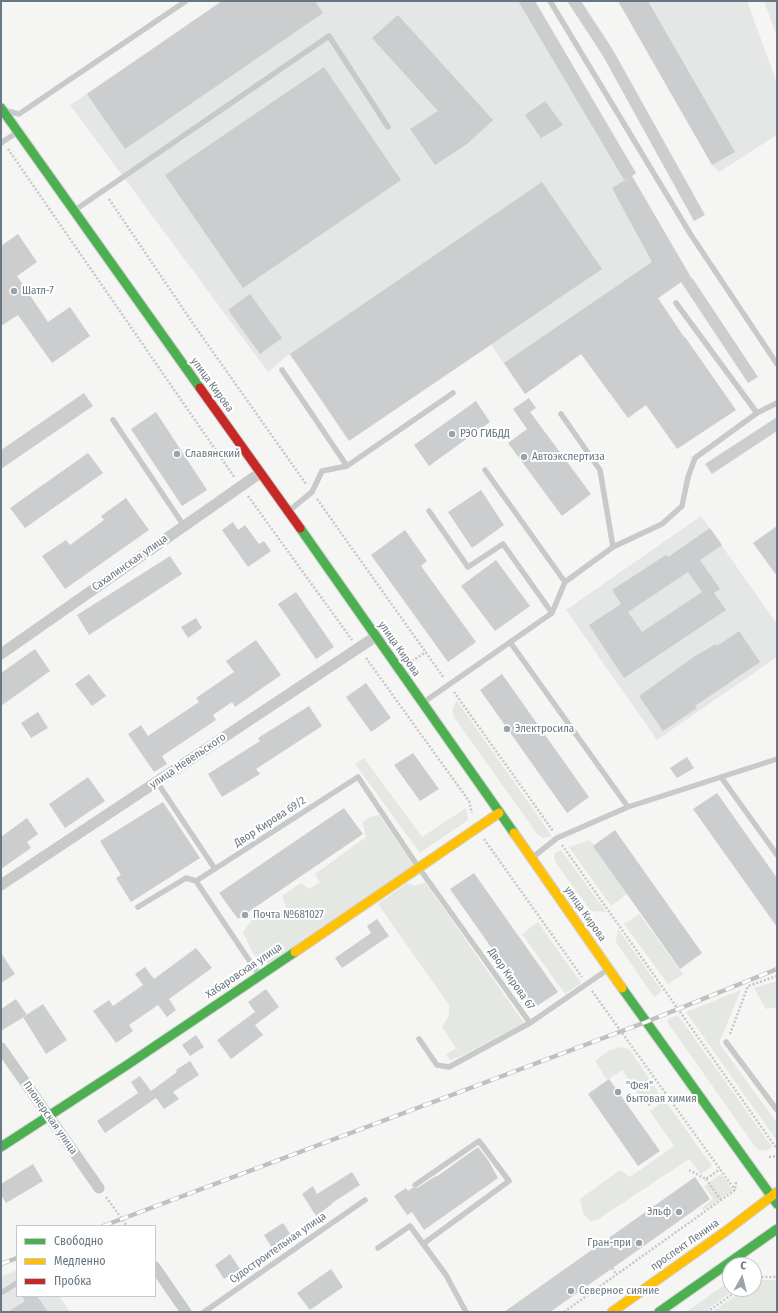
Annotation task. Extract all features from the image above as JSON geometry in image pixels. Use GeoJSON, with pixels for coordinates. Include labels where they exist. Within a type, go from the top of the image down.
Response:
{"type":"FeatureCollection","features":[{"type":"Feature","properties":{"kind":"main road","name":"улица Кирова"},"geometry":{"type":"LineString","coordinates":[[2,110],[73,212],[288,511],[609,969],[775,1198]]}},
{"type":"Feature","properties":{"kind":"main road","name":"Хабаровская улица"},"geometry":{"type":"LineString","coordinates":[[1,1147],[260,975],[499,813]]}},
{"type":"Feature","properties":{"kind":"main road","name":"проспект Ленина"},"geometry":{"type":"LineString","coordinates":[[612,1312],[775,1198]]}},
{"type":"Feature","properties":{"kind":"main road"},"geometry":{"type":"LineString","coordinates":[[659,1312],[777,1229]]}},
{"type":"Feature","properties":{"kind":"street","name":"Сахалинская улица"},"geometry":{"type":"LineString","coordinates":[[1,654],[260,473]]}},
{"type":"Feature","properties":{"kind":"street","name":"улица Невельского"},"geometry":{"type":"LineString","coordinates":[[1,886],[375,637]]}},
{"type":"Feature","properties":{"kind":"street","name":"Пионерская улица"},"geometry":{"type":"LineString","coordinates":[[1,1048],[99,1188]]}},
{"type":"Feature","properties":{"kind":"street"},"geometry":{"type":"LineString","coordinates":[[156,1268],[186,1312]]}},
{"type":"Feature","properties":{"kind":"lane"},"geometry":{"type":"LineString","coordinates":[[2,110],[19,114],[186,1]]}},
{"type":"Feature","properties":{"kind":"lane"},"geometry":{"type":"LineString","coordinates":[[550,1],[691,235],[777,364]]}},
{"type":"Feature","properties":{"kind":"lane"},"geometry":{"type":"LineString","coordinates":[[73,212],[329,36],[388,128]]}},
{"type":"Feature","properties":{"kind":"lane"},"geometry":{"type":"LineString","coordinates":[[2,142],[18,131],[19,114]]}},
{"type":"Feature","properties":{"kind":"lane"},"geometry":{"type":"LineString","coordinates":[[676,303],[757,413]]}},
{"type":"Feature","properties":{"kind":"lane"},"geometry":{"type":"LineString","coordinates":[[282,370],[347,466]]}},
{"type":"Feature","properties":{"kind":"lane"},"geometry":{"type":"LineString","coordinates":[[288,511],[312,492],[322,471],[347,466],[453,393]]}},
{"type":"Feature","properties":{"kind":"lane"},"geometry":{"type":"LineString","coordinates":[[422,703],[552,613],[565,582],[613,547],[662,524],[682,506],[688,477],[695,458],[757,413],[777,403]]}},
{"type":"Feature","properties":{"kind":"lane"},"geometry":{"type":"LineString","coordinates":[[561,414],[600,470],[613,547]]}},
{"type":"Feature","properties":{"kind":"lane"},"geometry":{"type":"LineString","coordinates":[[113,420],[184,526]]}},
{"type":"Feature","properties":{"kind":"lane"},"geometry":{"type":"LineString","coordinates":[[485,470],[565,582]]}},
{"type":"Feature","properties":{"kind":"lane"},"geometry":{"type":"LineString","coordinates":[[429,511],[468,566],[503,544],[552,613]]}},
{"type":"Feature","properties":{"kind":"lane"},"geometry":{"type":"LineString","coordinates":[[510,642],[628,807]]}},
{"type":"Feature","properties":{"kind":"lane"},"geometry":{"type":"LineString","coordinates":[[531,858],[557,838],[628,807],[777,759]]}},
{"type":"Feature","properties":{"kind":"lane","name":"Двор Кирова 69/2"},"geometry":{"type":"LineString","coordinates":[[196,881],[358,777],[419,868]]}},
{"type":"Feature","properties":{"kind":"lane"},"geometry":{"type":"LineString","coordinates":[[721,777],[777,855]]}},
{"type":"Feature","properties":{"kind":"lane"},"geometry":{"type":"LineString","coordinates":[[157,782],[215,869]]}},
{"type":"Feature","properties":{"kind":"lane","name":"Двор Кирова 67"},"geometry":{"type":"LineString","coordinates":[[419,868],[530,1024],[609,969]]}},
{"type":"Feature","properties":{"kind":"lane"},"geometry":{"type":"LineString","coordinates":[[138,907],[186,878],[196,881],[260,975]]}},
{"type":"Feature","properties":{"kind":"lane"},"geometry":{"type":"LineString","coordinates":[[419,1039],[437,1065],[448,1068],[530,1024]]}},
{"type":"Feature","properties":{"kind":"lane"},"geometry":{"type":"LineString","coordinates":[[726,1042],[777,1110]]}},
{"type":"Feature","properties":{"kind":"lane"},"geometry":{"type":"LineString","coordinates":[[415,1184],[479,1141],[509,1181],[423,1244]]}},
{"type":"Feature","properties":{"kind":"lane","name":"Судостроительная улица"},"geometry":{"type":"LineString","coordinates":[[204,1312],[365,1200]]}},
{"type":"Feature","properties":{"kind":"lane"},"geometry":{"type":"LineString","coordinates":[[378,1248],[410,1226],[446,1275],[466,1312]]}},
{"type":"Feature","properties":{"kind":"lane"},"geometry":{"type":"LineString","coordinates":[[1,1293],[16,1284]]}},
{"type":"Feature","properties":{"kind":"path"},"geometry":{"type":"LineString","coordinates":[[2,142],[241,486],[469,801],[476,828],[735,1190]]}},
{"type":"Feature","properties":{"kind":"path"},"geometry":{"type":"LineString","coordinates":[[103,190],[194,325],[777,1148]]}},
{"type":"Feature","properties":{"kind":"path"},"geometry":{"type":"LineString","coordinates":[[412,661],[426,652]]}},
{"type":"Feature","properties":{"kind":"path"},"geometry":{"type":"LineString","coordinates":[[726,1042],[748,986],[777,976]]}},
{"type":"Feature","properties":{"kind":"path"},"geometry":{"type":"LineString","coordinates":[[648,1105],[665,1093]]}},
{"type":"Feature","properties":{"kind":"path"},"geometry":{"type":"LineString","coordinates":[[769,1157],[777,1156]]}},
{"type":"Feature","properties":{"kind":"path"},"geometry":{"type":"LineString","coordinates":[[706,1179],[720,1169]]}},
{"type":"Feature","properties":{"kind":"path"},"geometry":{"type":"LineString","coordinates":[[689,1170],[706,1179],[721,1200]]}},
{"type":"Feature","properties":{"kind":"path"},"geometry":{"type":"LineString","coordinates":[[564,1312],[735,1190],[736,1182]]}},
{"type":"Feature","properties":{"kind":"path"},"geometry":{"type":"LineString","coordinates":[[99,1188],[126,1225]]}},
{"type":"Feature","properties":{"kind":"path"},"geometry":{"type":"LineString","coordinates":[[591,1238],[597,1247]]}},
{"type":"Feature","properties":{"kind":"path"},"geometry":{"type":"LineString","coordinates":[[612,1268],[616,1274]]}},
{"type":"Feature","properties":{"kind":"path"},"geometry":{"type":"LineString","coordinates":[[762,1277],[777,1277]]}},
{"type":"Feature","properties":{"kind":"path"},"geometry":{"type":"LineString","coordinates":[[707,1312],[729,1297]]}},
{"type":"Feature","properties":{"kind":"shaded area"},"geometry":{"type":"Polygon","coordinates":[[[222,1],[518,1],[624,180],[632,176],[690,276],[525,394],[491,345],[350,440],[289,354],[268,372],[70,105],[222,1]]]}},
{"type":"Feature","properties":{"kind":"shaded area"},"geometry":{"type":"Polygon","coordinates":[[[618,1],[747,1],[777,83],[777,135],[719,172],[712,165],[618,1]]]}},
{"type":"Feature","properties":{"kind":"shaded area"},"geometry":{"type":"Polygon","coordinates":[[[764,1],[777,1],[777,37],[764,1]]]}},
{"type":"Feature","properties":{"kind":"shaded area"},"geometry":{"type":"Polygon","coordinates":[[[701,516],[777,624],[777,657],[657,740],[566,610],[701,516]]]}},
{"type":"Feature","properties":{"kind":"shaded area"},"geometry":{"type":"Polygon","coordinates":[[[457,701],[552,836],[543,838],[537,834],[454,717],[453,709],[457,701]]]}},
{"type":"Feature","properties":{"kind":"shaded area"},"geometry":{"type":"Polygon","coordinates":[[[364,758],[422,837],[466,808],[468,820],[420,853],[355,764],[364,758]]]}},
{"type":"Feature","properties":{"kind":"shaded area"},"geometry":{"type":"Polygon","coordinates":[[[379,815],[414,866],[270,963],[260,962],[251,950],[243,932],[252,920],[263,914],[268,919],[286,907],[282,896],[301,883],[309,889],[320,882],[315,874],[366,837],[363,822],[370,817],[379,815]]]}},
{"type":"Feature","properties":{"kind":"shaded area"},"geometry":{"type":"Polygon","coordinates":[[[590,840],[627,894],[611,906],[569,847],[590,840]]]}},
{"type":"Feature","properties":{"kind":"shaded area"},"geometry":{"type":"Polygon","coordinates":[[[561,850],[606,912],[591,911],[556,863],[554,858],[555,853],[561,850]]]}},
{"type":"Feature","properties":{"kind":"shaded area"},"geometry":{"type":"Polygon","coordinates":[[[425,882],[524,1023],[461,1056],[450,1060],[446,1055],[456,1048],[442,1027],[449,1015],[449,1005],[378,904],[407,883],[415,886],[425,882]]]}},
{"type":"Feature","properties":{"kind":"shaded area"},"geometry":{"type":"Polygon","coordinates":[[[639,914],[683,974],[668,984],[624,924],[639,914]]]}},
{"type":"Feature","properties":{"kind":"shaded area"},"geometry":{"type":"Polygon","coordinates":[[[538,922],[581,983],[565,994],[522,934],[538,922]]]}},
{"type":"Feature","properties":{"kind":"shaded area"},"geometry":{"type":"Polygon","coordinates":[[[618,929],[662,991],[654,997],[616,942],[618,929]]]}},
{"type":"Feature","properties":{"kind":"shaded area"},"geometry":{"type":"Polygon","coordinates":[[[777,981],[777,1007],[766,1009],[754,988],[777,981]]]}},
{"type":"Feature","properties":{"kind":"shaded area"},"geometry":{"type":"Polygon","coordinates":[[[741,990],[719,1043],[777,1123],[777,1141],[686,1012],[741,990]]]}},
{"type":"Feature","properties":{"kind":"shaded area"},"geometry":{"type":"Polygon","coordinates":[[[678,1015],[772,1147],[763,1151],[757,1149],[667,1022],[668,1019],[678,1015]]]}},
{"type":"Feature","properties":{"kind":"shaded area"},"geometry":{"type":"Polygon","coordinates":[[[621,1047],[629,1049],[659,1093],[644,1103],[622,1070],[607,1080],[595,1061],[608,1051],[621,1047]]]}},
{"type":"Feature","properties":{"kind":"shaded area"},"geometry":{"type":"Polygon","coordinates":[[[665,1100],[712,1166],[701,1174],[689,1159],[597,1220],[591,1221],[583,1214],[580,1199],[620,1170],[630,1177],[674,1146],[650,1111],[665,1100]]]}},
{"type":"Feature","properties":{"kind":"shaded area"},"geometry":{"type":"Polygon","coordinates":[[[721,1174],[733,1190],[704,1210],[702,1208],[713,1199],[704,1186],[721,1174]]]}},
{"type":"Feature","properties":{"kind":"shaded area"},"geometry":{"type":"Polygon","coordinates":[[[16,1270],[16,1297],[60,1297],[70,1312],[1,1312],[1,1277],[16,1270]]]}},
{"type":"Feature","properties":{"kind":"shaded area"},"geometry":{"type":"Polygon","coordinates":[[[762,1280],[777,1280],[777,1312],[712,1312],[734,1297],[762,1297],[762,1280]]]}},
{"type":"Feature","properties":{"kind":"shaded area"},"geometry":{"type":"Polygon","coordinates":[[[722,1287],[722,1297],[725,1297],[703,1312],[686,1312],[722,1287]]]}},
{"type":"Feature","properties":{"kind":"building"},"geometry":{"type":"Polygon","coordinates":[[[222,1],[315,1],[323,13],[125,149],[87,94],[222,1]]]}},
{"type":"Feature","properties":{"kind":"building"},"geometry":{"type":"Polygon","coordinates":[[[518,1],[535,1],[636,173],[632,176],[692,279],[758,377],[748,383],[681,282],[658,298],[736,410],[677,449],[646,405],[628,418],[581,354],[525,394],[504,363],[652,262],[612,188],[630,177],[624,180],[518,1]]]}},
{"type":"Feature","properties":{"kind":"building"},"geometry":{"type":"Polygon","coordinates":[[[567,1],[581,1],[613,50],[705,215],[694,221],[603,56],[567,1]]]}},
{"type":"Feature","properties":{"kind":"building"},"geometry":{"type":"Polygon","coordinates":[[[618,1],[648,1],[735,152],[712,165],[618,1]]]}},
{"type":"Feature","properties":{"kind":"building"},"geometry":{"type":"Polygon","coordinates":[[[398,15],[493,120],[467,144],[435,165],[410,129],[438,111],[372,38],[398,15]]]}},
{"type":"Feature","properties":{"kind":"building"},"geometry":{"type":"Polygon","coordinates":[[[324,67],[401,180],[243,288],[165,175],[324,67]]]}},
{"type":"Feature","properties":{"kind":"building"},"geometry":{"type":"Polygon","coordinates":[[[545,101],[563,125],[541,138],[525,115],[545,101]]]}},
{"type":"Feature","properties":{"kind":"building"},"geometry":{"type":"Polygon","coordinates":[[[542,182],[602,269],[349,441],[290,354],[542,182]]]}},
{"type":"Feature","properties":{"kind":"building","name":"Шатл-7"},"geometry":{"type":"Polygon","coordinates":[[[18,234],[37,262],[17,276],[48,322],[70,307],[90,336],[52,363],[18,315],[1,326],[1,246],[18,234]]]}},
{"type":"Feature","properties":{"kind":"building"},"geometry":{"type":"Polygon","coordinates":[[[250,294],[282,338],[260,354],[228,310],[250,294]]]}},
{"type":"Feature","properties":{"kind":"building"},"geometry":{"type":"Polygon","coordinates":[[[84,393],[93,406],[1,469],[1,450],[84,393]]]}},
{"type":"Feature","properties":{"kind":"building"},"geometry":{"type":"Polygon","coordinates":[[[529,398],[536,408],[530,412],[591,494],[562,516],[508,443],[527,429],[513,409],[529,398]]]}},
{"type":"Feature","properties":{"kind":"building","name":"РЭО ГИБДД"},"geometry":{"type":"Polygon","coordinates":[[[476,401],[490,422],[429,466],[414,445],[476,401]]]}},
{"type":"Feature","properties":{"kind":"building"},"geometry":{"type":"Polygon","coordinates":[[[156,412],[207,490],[182,506],[131,429],[156,412]]]}},
{"type":"Feature","properties":{"kind":"building"},"geometry":{"type":"Polygon","coordinates":[[[777,417],[777,431],[712,474],[705,464],[777,417]]]}},
{"type":"Feature","properties":{"kind":"building"},"geometry":{"type":"Polygon","coordinates":[[[88,453],[103,473],[25,528],[10,508],[88,453]]]}},
{"type":"Feature","properties":{"kind":"building"},"geometry":{"type":"Polygon","coordinates":[[[481,490],[504,525],[472,548],[448,512],[481,490]]]}},
{"type":"Feature","properties":{"kind":"building"},"geometry":{"type":"Polygon","coordinates":[[[126,498],[149,530],[65,589],[42,556],[66,540],[70,545],[104,520],[101,516],[126,498]]]}},
{"type":"Feature","properties":{"kind":"building"},"geometry":{"type":"Polygon","coordinates":[[[233,522],[238,530],[245,525],[259,544],[264,541],[271,551],[248,567],[222,530],[233,522]]]}},
{"type":"Feature","properties":{"kind":"building"},"geometry":{"type":"Polygon","coordinates":[[[777,526],[777,576],[753,543],[777,526]]]}},
{"type":"Feature","properties":{"kind":"building"},"geometry":{"type":"Polygon","coordinates":[[[710,528],[722,545],[700,560],[720,589],[714,593],[726,610],[624,678],[589,625],[621,604],[612,590],[666,555],[668,557],[710,528]],[[688,572],[628,612],[642,632],[702,592],[688,572]]]}},
{"type":"Feature","properties":{"kind":"building"},"geometry":{"type":"Polygon","coordinates":[[[405,530],[427,561],[421,566],[476,642],[448,662],[371,555],[405,530]]]}},
{"type":"Feature","properties":{"kind":"building"},"geometry":{"type":"Polygon","coordinates":[[[170,556],[182,574],[89,635],[77,615],[170,556]]]}},
{"type":"Feature","properties":{"kind":"building"},"geometry":{"type":"Polygon","coordinates":[[[496,560],[530,606],[495,631],[461,586],[496,560]]]}},
{"type":"Feature","properties":{"kind":"building"},"geometry":{"type":"Polygon","coordinates":[[[296,592],[334,647],[316,659],[278,604],[296,592]]]}},
{"type":"Feature","properties":{"kind":"building"},"geometry":{"type":"Polygon","coordinates":[[[196,618],[202,628],[188,638],[181,627],[196,618]]]}},
{"type":"Feature","properties":{"kind":"building"},"geometry":{"type":"Polygon","coordinates":[[[739,631],[760,662],[695,706],[697,708],[663,731],[639,696],[695,656],[716,644],[717,646],[739,631]]]}},
{"type":"Feature","properties":{"kind":"building"},"geometry":{"type":"Polygon","coordinates":[[[256,640],[281,675],[235,707],[232,702],[213,715],[216,720],[162,756],[167,764],[154,772],[128,734],[141,725],[148,736],[199,702],[196,698],[234,672],[226,661],[256,640]]]}},
{"type":"Feature","properties":{"kind":"building"},"geometry":{"type":"Polygon","coordinates":[[[35,649],[50,671],[1,706],[1,673],[35,649]]]}},
{"type":"Feature","properties":{"kind":"building"},"geometry":{"type":"Polygon","coordinates":[[[89,674],[106,696],[92,706],[75,684],[89,674]]]}},
{"type":"Feature","properties":{"kind":"building"},"geometry":{"type":"Polygon","coordinates":[[[502,674],[589,797],[567,813],[480,690],[502,674]]]}},
{"type":"Feature","properties":{"kind":"building"},"geometry":{"type":"Polygon","coordinates":[[[366,683],[391,718],[371,732],[346,697],[366,683]]]}},
{"type":"Feature","properties":{"kind":"building"},"geometry":{"type":"Polygon","coordinates":[[[309,706],[322,726],[256,769],[260,774],[222,797],[208,774],[260,741],[258,738],[309,706]]]}},
{"type":"Feature","properties":{"kind":"building"},"geometry":{"type":"Polygon","coordinates":[[[38,712],[48,728],[31,738],[21,723],[38,712]]]}},
{"type":"Feature","properties":{"kind":"building"},"geometry":{"type":"Polygon","coordinates":[[[413,753],[439,789],[420,801],[394,765],[413,753]]]}},
{"type":"Feature","properties":{"kind":"building"},"geometry":{"type":"Polygon","coordinates":[[[687,757],[694,768],[677,778],[670,768],[687,757]]]}},
{"type":"Feature","properties":{"kind":"building"},"geometry":{"type":"Polygon","coordinates":[[[88,777],[105,801],[65,828],[49,804],[88,777]]]}},
{"type":"Feature","properties":{"kind":"building"},"geometry":{"type":"Polygon","coordinates":[[[717,793],[777,878],[777,927],[693,809],[717,793]]]}},
{"type":"Feature","properties":{"kind":"building"},"geometry":{"type":"Polygon","coordinates":[[[163,802],[200,858],[131,902],[116,878],[121,875],[100,841],[163,802]]]}},
{"type":"Feature","properties":{"kind":"building"},"geometry":{"type":"Polygon","coordinates":[[[344,808],[363,834],[238,919],[219,893],[344,808]]]}},
{"type":"Feature","properties":{"kind":"building"},"geometry":{"type":"Polygon","coordinates":[[[27,818],[38,834],[27,842],[31,848],[1,869],[1,837],[27,818]]]}},
{"type":"Feature","properties":{"kind":"building"},"geometry":{"type":"Polygon","coordinates":[[[615,830],[702,953],[680,969],[593,846],[615,830]]]}},
{"type":"Feature","properties":{"kind":"building"},"geometry":{"type":"Polygon","coordinates":[[[474,873],[558,992],[534,1008],[450,889],[474,873]]]}},
{"type":"Feature","properties":{"kind":"building"},"geometry":{"type":"Polygon","coordinates":[[[377,919],[389,936],[342,968],[335,958],[371,933],[367,926],[377,919]]]}},
{"type":"Feature","properties":{"kind":"building"},"geometry":{"type":"Polygon","coordinates":[[[196,948],[212,968],[169,999],[176,1010],[167,1017],[158,1005],[129,1025],[133,1031],[116,1043],[93,1011],[109,1000],[113,1006],[143,985],[135,974],[145,967],[154,979],[196,948]]]}},
{"type":"Feature","properties":{"kind":"building"},"geometry":{"type":"Polygon","coordinates":[[[1,953],[15,974],[1,983],[1,953]]]}},
{"type":"Feature","properties":{"kind":"building"},"geometry":{"type":"Polygon","coordinates":[[[266,989],[279,1007],[255,1025],[263,1035],[231,1059],[217,1040],[255,1012],[248,1002],[266,989]]]}},
{"type":"Feature","properties":{"kind":"building"},"geometry":{"type":"Polygon","coordinates":[[[16,999],[27,1015],[1,1031],[1,1009],[16,999]]]}},
{"type":"Feature","properties":{"kind":"building"},"geometry":{"type":"Polygon","coordinates":[[[43,1004],[67,1040],[46,1054],[23,1017],[43,1004]]]}},
{"type":"Feature","properties":{"kind":"building"},"geometry":{"type":"Polygon","coordinates":[[[196,1035],[204,1047],[190,1056],[182,1045],[196,1035]]]}},
{"type":"Feature","properties":{"kind":"building"},"geometry":{"type":"Polygon","coordinates":[[[190,1061],[199,1075],[173,1092],[179,1099],[164,1109],[151,1091],[177,1072],[176,1070],[190,1061]]]}},
{"type":"Feature","properties":{"kind":"building"},"geometry":{"type":"Polygon","coordinates":[[[140,1076],[156,1098],[105,1133],[97,1121],[138,1093],[131,1082],[140,1076]]]}},
{"type":"Feature","properties":{"kind":"building"},"geometry":{"type":"Polygon","coordinates":[[[609,1079],[660,1151],[638,1166],[588,1094],[609,1079]]]}},
{"type":"Feature","properties":{"kind":"building"},"geometry":{"type":"Polygon","coordinates":[[[478,1147],[488,1160],[498,1178],[424,1230],[412,1212],[407,1215],[394,1196],[406,1188],[408,1191],[412,1188],[417,1188],[436,1177],[478,1147]]]}},
{"type":"Feature","properties":{"kind":"building"},"geometry":{"type":"Polygon","coordinates":[[[33,1164],[43,1181],[6,1203],[1,1195],[1,1184],[33,1164]]]}},
{"type":"Feature","properties":{"kind":"building"},"geometry":{"type":"Polygon","coordinates":[[[352,1172],[360,1185],[332,1203],[316,1216],[302,1194],[313,1186],[317,1194],[352,1172]]]}},
{"type":"Feature","properties":{"kind":"building"},"geometry":{"type":"Polygon","coordinates":[[[695,1177],[710,1199],[624,1260],[550,1312],[504,1312],[695,1177]]]}},
{"type":"Feature","properties":{"kind":"building"},"geometry":{"type":"Polygon","coordinates":[[[283,1223],[291,1235],[272,1248],[264,1235],[283,1223]]]}},
{"type":"Feature","properties":{"kind":"building"},"geometry":{"type":"Polygon","coordinates":[[[230,1254],[240,1269],[224,1279],[215,1265],[230,1254]]]}},
{"type":"Feature","properties":{"kind":"building"},"geometry":{"type":"Polygon","coordinates":[[[331,1269],[343,1287],[310,1310],[297,1293],[331,1269]]]}},
{"type":"Feature","properties":{"kind":"building"},"geometry":{"type":"Polygon","coordinates":[[[23,1297],[38,1297],[48,1312],[8,1312],[25,1301],[23,1297]]]}},
{"type":"Feature","properties":{"kind":"railway"},"geometry":{"type":"LineString","coordinates":[[106,1225],[646,1022],[777,969]]}},
{"type":"Feature","properties":{"kind":"railway"},"geometry":{"type":"LineString","coordinates":[[1,1264],[16,1258]]}},
{"type":"Feature","properties":{"kind":"traffic: fast"},"geometry":{"type":"LineString","coordinates":[[1,108],[200,388]]}},
{"type":"Feature","properties":{"kind":"traffic: fast"},"geometry":{"type":"LineString","coordinates":[[300,528],[514,833]]}},
{"type":"Feature","properties":{"kind":"traffic: fast"},"geometry":{"type":"LineString","coordinates":[[1,1147],[127,1065],[295,952]]}},
{"type":"Feature","properties":{"kind":"traffic: fast"},"geometry":{"type":"LineString","coordinates":[[622,988],[777,1204]]}},
{"type":"Feature","properties":{"kind":"traffic: fast"},"geometry":{"type":"LineString","coordinates":[[659,1312],[777,1229]]}},
{"type":"Feature","properties":{"kind":"traffic: slow"},"geometry":{"type":"LineString","coordinates":[[295,952],[499,813]]}},
{"type":"Feature","properties":{"kind":"traffic: slow"},"geometry":{"type":"LineString","coordinates":[[514,833],[622,988]]}},
{"type":"Feature","properties":{"kind":"traffic: slow"},"geometry":{"type":"LineString","coordinates":[[612,1312],[726,1231],[777,1192]]}},
{"type":"Feature","properties":{"kind":"traffic: jam"},"geometry":{"type":"LineString","coordinates":[[200,388],[300,528]]}},
{"type":"Feature","properties":{"kind":"place","name":"Шатл-7"},"geometry":{"type":"Point","coordinates":[14,291]}},
{"type":"Feature","properties":{"kind":"place","name":"РЭО ГИБДД"},"geometry":{"type":"Point","coordinates":[452,434]}},
{"type":"Feature","properties":{"kind":"place","name":"Славянский"},"geometry":{"type":"Point","coordinates":[177,454]}},
{"type":"Feature","properties":{"kind":"place","name":"Автоэкспертиза"},"geometry":{"type":"Point","coordinates":[524,457]}},
{"type":"Feature","properties":{"kind":"place","name":"Электросила"},"geometry":{"type":"Point","coordinates":[507,729]}},
{"type":"Feature","properties":{"kind":"place","name":"Почта №681027"},"geometry":{"type":"Point","coordinates":[245,915]}},
{"type":"Feature","properties":{"kind":"place","name":"\"Фея\" бытовая химия"},"geometry":{"type":"Point","coordinates":[618,1092]}},
{"type":"Feature","properties":{"kind":"place","name":"Эльф"},"geometry":{"type":"Point","coordinates":[679,1212]}},
{"type":"Feature","properties":{"kind":"place","name":"Гран-при"},"geometry":{"type":"Point","coordinates":[639,1243]}},
{"type":"Feature","properties":{"kind":"place","name":"Северное сияние"},"geometry":{"type":"Point","coordinates":[571,1291]}}]}
